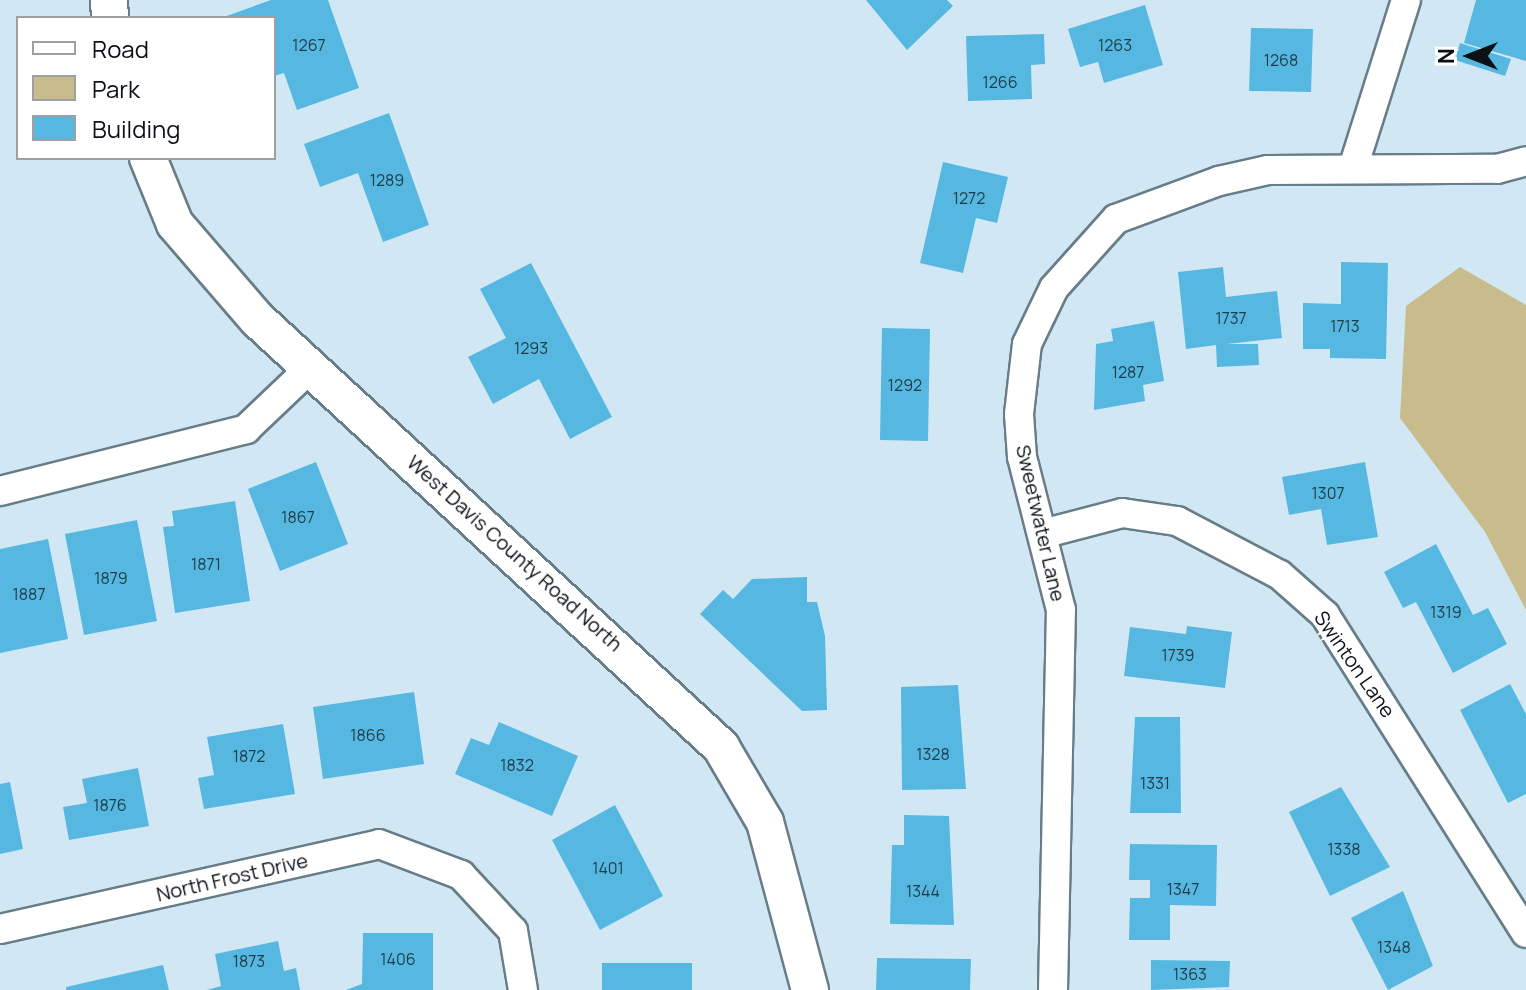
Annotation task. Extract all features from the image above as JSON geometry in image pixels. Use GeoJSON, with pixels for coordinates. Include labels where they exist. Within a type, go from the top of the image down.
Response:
{"type":"FeatureCollection","features":[{"type":"Feature","properties":{"kind":"street"},"geometry":{"type":"LineString","coordinates":[[1353,168],[1406,0]]}},
{"type":"Feature","properties":{"kind":"street","name":"West Davis County Road North"},"geometry":{"type":"LineString","coordinates":[[149,160],[175,224],[196,252],[309,369],[660,683],[721,747],[765,822],[810,990]]}},
{"type":"Feature","properties":{"kind":"street","name":"Sweetwater Lane"},"geometry":{"type":"LineString","coordinates":[[1053,990],[1061,610],[1046,533],[1022,457],[1027,344],[1054,288],[1084,249],[1116,219],[1179,192],[1268,170],[1497,169],[1526,161]]}},
{"type":"Feature","properties":{"kind":"street"},"geometry":{"type":"LineString","coordinates":[[0,491],[246,429],[309,369]]}},
{"type":"Feature","properties":{"kind":"street","name":"Swinton Lane"},"geometry":{"type":"LineString","coordinates":[[1046,533],[1122,513],[1177,521],[1280,575],[1325,615],[1526,933]]}},
{"type":"Feature","properties":{"kind":"street","name":"North Frost Drive"},"geometry":{"type":"LineString","coordinates":[[0,929],[379,844],[461,875],[513,931],[523,990]]}},
{"type":"Feature","properties":{"kind":"green space"},"geometry":{"type":"Polygon","coordinates":[[[1460,267],[1526,305],[1526,610],[1485,532],[1400,418],[1406,306],[1460,267]]]}},
{"type":"Feature","properties":{"kind":"building"},"geometry":{"type":"Polygon","coordinates":[[[271,0],[328,0],[359,88],[297,110],[284,73],[276,75],[276,16],[227,16],[271,0]]]}},
{"type":"Feature","properties":{"kind":"building"},"geometry":{"type":"Polygon","coordinates":[[[866,0],[947,0],[953,6],[907,50],[866,0]]]}},
{"type":"Feature","properties":{"kind":"building"},"geometry":{"type":"Polygon","coordinates":[[[1476,0],[1526,0],[1526,61],[1464,43],[1476,0]]]}},
{"type":"Feature","properties":{"kind":"building"},"geometry":{"type":"Polygon","coordinates":[[[1145,5],[1163,65],[1104,83],[1098,62],[1080,67],[1068,29],[1145,5]]]}},
{"type":"Feature","properties":{"kind":"building"},"geometry":{"type":"Polygon","coordinates":[[[1251,28],[1313,29],[1311,92],[1249,91],[1251,28]]]}},
{"type":"Feature","properties":{"kind":"building"},"geometry":{"type":"Polygon","coordinates":[[[1044,34],[1045,64],[1031,65],[1032,99],[968,101],[966,36],[1044,34]]]}},
{"type":"Feature","properties":{"kind":"building"},"geometry":{"type":"Polygon","coordinates":[[[1460,43],[1511,59],[1505,76],[1455,60],[1460,43]]]}},
{"type":"Feature","properties":{"kind":"building"},"geometry":{"type":"Polygon","coordinates":[[[389,113],[429,225],[383,242],[358,173],[320,187],[304,144],[389,113]]]}},
{"type":"Feature","properties":{"kind":"building"},"geometry":{"type":"Polygon","coordinates":[[[943,162],[1008,177],[997,223],[976,218],[963,273],[920,263],[943,162]]]}},
{"type":"Feature","properties":{"kind":"building"},"geometry":{"type":"Polygon","coordinates":[[[1341,262],[1388,263],[1386,359],[1330,358],[1330,349],[1303,349],[1303,303],[1341,304],[1341,262]]]}},
{"type":"Feature","properties":{"kind":"building"},"geometry":{"type":"Polygon","coordinates":[[[531,263],[612,417],[570,439],[539,379],[493,404],[468,357],[506,338],[480,289],[531,263]]]}},
{"type":"Feature","properties":{"kind":"building"},"geometry":{"type":"Polygon","coordinates":[[[1223,267],[1226,297],[1277,291],[1282,338],[1227,344],[1258,344],[1259,365],[1217,367],[1216,345],[1186,349],[1178,272],[1223,267]]]}},
{"type":"Feature","properties":{"kind":"building"},"geometry":{"type":"Polygon","coordinates":[[[1154,321],[1164,381],[1143,385],[1145,401],[1094,410],[1096,344],[1113,341],[1111,329],[1154,321]]]}},
{"type":"Feature","properties":{"kind":"building"},"geometry":{"type":"Polygon","coordinates":[[[882,328],[930,329],[928,441],[880,440],[882,328]]]}},
{"type":"Feature","properties":{"kind":"building"},"geometry":{"type":"Polygon","coordinates":[[[316,462],[348,544],[280,571],[248,489],[316,462]]]}},
{"type":"Feature","properties":{"kind":"building"},"geometry":{"type":"Polygon","coordinates":[[[1365,462],[1378,537],[1327,545],[1321,509],[1289,515],[1282,477],[1365,462]]]}},
{"type":"Feature","properties":{"kind":"building"},"geometry":{"type":"Polygon","coordinates":[[[235,501],[250,601],[175,613],[163,527],[174,526],[172,511],[235,501]]]}},
{"type":"Feature","properties":{"kind":"building"},"geometry":{"type":"Polygon","coordinates":[[[137,520],[157,621],[84,635],[65,534],[137,520]]]}},
{"type":"Feature","properties":{"kind":"building"},"geometry":{"type":"Polygon","coordinates":[[[48,539],[68,639],[0,653],[0,549],[48,539]]]}},
{"type":"Feature","properties":{"kind":"building"},"geometry":{"type":"Polygon","coordinates":[[[1436,544],[1473,615],[1488,608],[1507,644],[1453,673],[1416,602],[1403,608],[1384,572],[1436,544]]]}},
{"type":"Feature","properties":{"kind":"building"},"geometry":{"type":"Polygon","coordinates":[[[807,577],[807,602],[817,602],[825,636],[827,710],[802,711],[700,614],[723,590],[733,599],[752,579],[807,577]]]}},
{"type":"Feature","properties":{"kind":"building"},"geometry":{"type":"Polygon","coordinates":[[[1187,626],[1232,632],[1225,688],[1124,676],[1130,627],[1186,634],[1187,626]]]}},
{"type":"Feature","properties":{"kind":"building"},"geometry":{"type":"Polygon","coordinates":[[[1510,684],[1526,714],[1526,794],[1508,803],[1460,710],[1510,684]]]}},
{"type":"Feature","properties":{"kind":"building"},"geometry":{"type":"Polygon","coordinates":[[[958,685],[966,789],[902,790],[901,687],[958,685]]]}},
{"type":"Feature","properties":{"kind":"building"},"geometry":{"type":"Polygon","coordinates":[[[414,692],[424,764],[323,779],[313,707],[414,692]]]}},
{"type":"Feature","properties":{"kind":"building"},"geometry":{"type":"Polygon","coordinates":[[[1135,717],[1180,717],[1181,813],[1130,813],[1135,717]]]}},
{"type":"Feature","properties":{"kind":"building"},"geometry":{"type":"Polygon","coordinates":[[[499,722],[578,756],[552,816],[455,774],[471,738],[489,745],[499,722]]]}},
{"type":"Feature","properties":{"kind":"building"},"geometry":{"type":"Polygon","coordinates":[[[283,724],[295,794],[204,809],[198,778],[214,775],[207,737],[283,724]]]}},
{"type":"Feature","properties":{"kind":"building"},"geometry":{"type":"Polygon","coordinates":[[[138,768],[149,826],[69,840],[63,807],[87,803],[82,779],[138,768]]]}},
{"type":"Feature","properties":{"kind":"building"},"geometry":{"type":"Polygon","coordinates":[[[10,782],[23,849],[0,854],[0,784],[10,782]]]}},
{"type":"Feature","properties":{"kind":"building"},"geometry":{"type":"Polygon","coordinates":[[[1341,787],[1390,867],[1330,896],[1289,812],[1341,787]]]}},
{"type":"Feature","properties":{"kind":"building"},"geometry":{"type":"Polygon","coordinates":[[[615,805],[663,896],[600,930],[552,840],[615,805]]]}},
{"type":"Feature","properties":{"kind":"building"},"geometry":{"type":"Polygon","coordinates":[[[904,815],[949,816],[954,925],[890,924],[892,845],[904,845],[904,815]]]}},
{"type":"Feature","properties":{"kind":"building"},"geometry":{"type":"Polygon","coordinates":[[[1130,844],[1217,845],[1216,906],[1170,905],[1170,940],[1129,940],[1130,898],[1150,898],[1150,880],[1129,880],[1130,844]]]}},
{"type":"Feature","properties":{"kind":"building"},"geometry":{"type":"Polygon","coordinates":[[[1403,891],[1433,966],[1388,990],[1351,918],[1403,891]]]}},
{"type":"Feature","properties":{"kind":"building"},"geometry":{"type":"Polygon","coordinates":[[[363,933],[433,933],[433,990],[346,990],[362,984],[363,933]]]}},
{"type":"Feature","properties":{"kind":"building"},"geometry":{"type":"Polygon","coordinates":[[[278,941],[284,971],[296,968],[300,990],[207,990],[221,986],[215,954],[278,941]]]}},
{"type":"Feature","properties":{"kind":"building"},"geometry":{"type":"Polygon","coordinates":[[[877,958],[971,959],[970,990],[876,990],[877,958]]]}},
{"type":"Feature","properties":{"kind":"building"},"geometry":{"type":"Polygon","coordinates":[[[1151,960],[1230,961],[1229,987],[1151,990],[1151,960]]]}},
{"type":"Feature","properties":{"kind":"building"},"geometry":{"type":"Polygon","coordinates":[[[602,963],[692,963],[692,990],[602,990],[602,963]]]}},
{"type":"Feature","properties":{"kind":"building"},"geometry":{"type":"Polygon","coordinates":[[[163,965],[169,990],[66,990],[66,987],[163,965]]]}}]}
